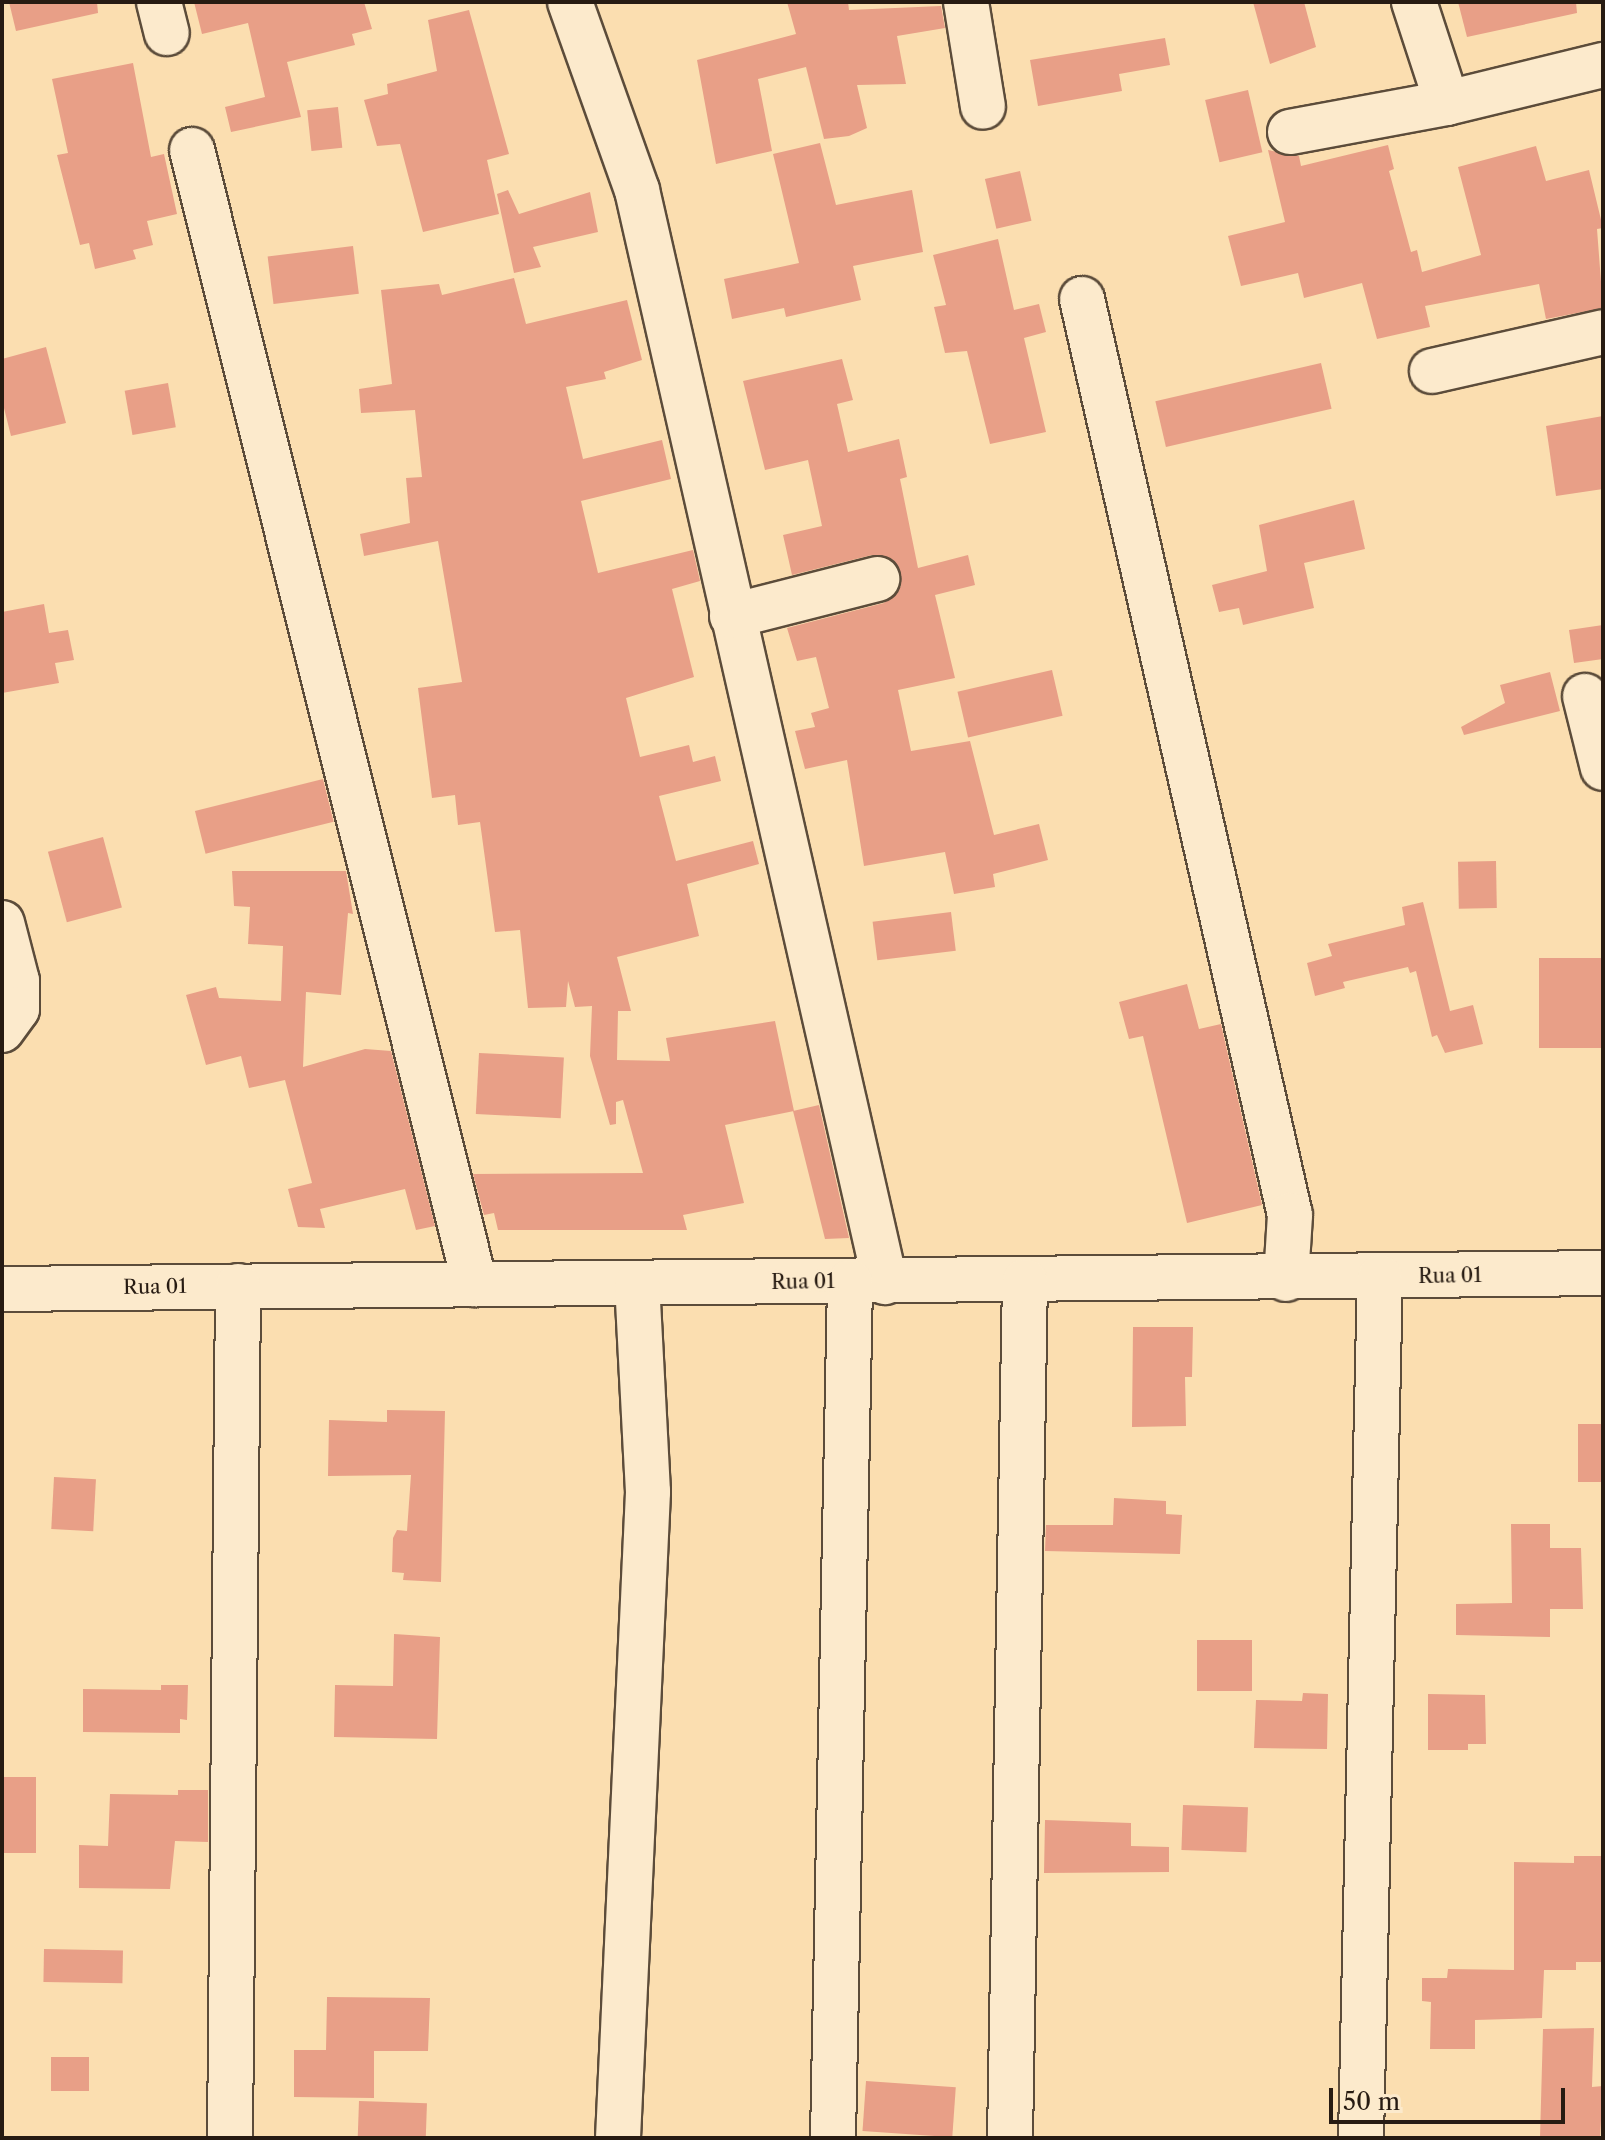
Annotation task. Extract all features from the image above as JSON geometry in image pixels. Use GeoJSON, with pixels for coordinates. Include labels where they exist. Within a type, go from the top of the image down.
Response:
{"type":"FeatureCollection","features":[{"type":"Feature","properties":{"kind":"street"},"geometry":{"type":"LineString","coordinates":[[570,2],[637,190],[732,616],[867,1282],[833,2138]]}},
{"type":"Feature","properties":{"kind":"street"},"geometry":{"type":"LineString","coordinates":[[966,2],[983,107]]}},
{"type":"Feature","properties":{"kind":"street"},"geometry":{"type":"LineString","coordinates":[[1414,2],[1447,103]]}},
{"type":"Feature","properties":{"kind":"street"},"geometry":{"type":"LineString","coordinates":[[1290,132],[1447,103],[1603,65]]}},
{"type":"Feature","properties":{"kind":"street"},"geometry":{"type":"LineString","coordinates":[[192,150],[475,1284]]}},
{"type":"Feature","properties":{"kind":"street"},"geometry":{"type":"LineString","coordinates":[[1082,299],[1290,1215],[1286,1279]]}},
{"type":"Feature","properties":{"kind":"street"},"geometry":{"type":"LineString","coordinates":[[1432,371],[1603,332]]}},
{"type":"Feature","properties":{"kind":"street"},"geometry":{"type":"LineString","coordinates":[[732,616],[877,579]]}},
{"type":"Feature","properties":{"kind":"street"},"geometry":{"type":"LineString","coordinates":[[1585,696],[1603,768]]}},
{"type":"Feature","properties":{"kind":"street"},"geometry":{"type":"LineString","coordinates":[[2,923],[17,981],[17,1009],[2,1030]]}},
{"type":"Feature","properties":{"kind":"street","name":"Rua 01"},"geometry":{"type":"LineString","coordinates":[[2,1289],[1286,1279],[1603,1273]]}},
{"type":"Feature","properties":{"kind":"street"},"geometry":{"type":"LineString","coordinates":[[1361,2138],[1380,1277]]}},
{"type":"Feature","properties":{"kind":"street"},"geometry":{"type":"LineString","coordinates":[[1010,2138],[1025,1281]]}},
{"type":"Feature","properties":{"kind":"street"},"geometry":{"type":"LineString","coordinates":[[618,2138],[648,1492],[637,1283]]}},
{"type":"Feature","properties":{"kind":"street"},"geometry":{"type":"LineString","coordinates":[[230,2138],[238,1286]]}},
{"type":"Feature","properties":{"kind":"building"},"geometry":{"type":"Polygon","coordinates":[[[9,2],[97,2],[98,13],[16,31],[9,2]]]}},
{"type":"Feature","properties":{"kind":"building"},"geometry":{"type":"Polygon","coordinates":[[[194,2],[364,2],[372,29],[352,34],[355,45],[287,62],[301,117],[231,132],[225,107],[265,97],[248,23],[202,34],[194,2]]]}},
{"type":"Feature","properties":{"kind":"building"},"geometry":{"type":"Polygon","coordinates":[[[787,2],[848,2],[849,10],[941,6],[945,28],[897,36],[906,84],[857,85],[867,128],[849,136],[824,139],[806,67],[758,79],[772,151],[716,164],[697,60],[796,34],[787,2]]]}},
{"type":"Feature","properties":{"kind":"building"},"geometry":{"type":"Polygon","coordinates":[[[1253,2],[1304,2],[1316,47],[1270,64],[1253,2]]]}},
{"type":"Feature","properties":{"kind":"building"},"geometry":{"type":"Polygon","coordinates":[[[1458,2],[1576,2],[1577,13],[1467,37],[1458,2]]]}},
{"type":"Feature","properties":{"kind":"building"},"geometry":{"type":"Polygon","coordinates":[[[469,10],[509,154],[487,160],[499,214],[423,232],[400,144],[377,146],[364,100],[388,94],[387,84],[437,71],[428,20],[469,10]]]}},
{"type":"Feature","properties":{"kind":"building"},"geometry":{"type":"Polygon","coordinates":[[[1165,38],[1170,65],[1119,74],[1122,91],[1038,106],[1030,60],[1165,38]]]}},
{"type":"Feature","properties":{"kind":"building"},"geometry":{"type":"Polygon","coordinates":[[[133,63],[151,157],[164,154],[177,214],[147,221],[153,245],[133,250],[136,259],[95,269],[89,243],[80,245],[57,155],[68,153],[52,79],[133,63]]]}},
{"type":"Feature","properties":{"kind":"building"},"geometry":{"type":"Polygon","coordinates":[[[1248,90],[1262,152],[1220,162],[1205,100],[1248,90]]]}},
{"type":"Feature","properties":{"kind":"building"},"geometry":{"type":"Polygon","coordinates":[[[338,107],[342,148],[311,151],[307,110],[338,107]]]}},
{"type":"Feature","properties":{"kind":"building"},"geometry":{"type":"Polygon","coordinates":[[[820,143],[836,205],[912,190],[923,252],[853,266],[861,300],[786,317],[784,308],[732,319],[724,279],[799,263],[773,154],[820,143]]]}},
{"type":"Feature","properties":{"kind":"building"},"geometry":{"type":"Polygon","coordinates":[[[1388,145],[1394,169],[1389,171],[1411,252],[1417,250],[1422,272],[1481,255],[1458,167],[1536,146],[1546,181],[1589,170],[1603,228],[1597,229],[1603,308],[1546,319],[1539,284],[1425,306],[1430,327],[1377,339],[1362,283],[1304,298],[1298,273],[1241,286],[1228,236],[1285,222],[1268,150],[1299,156],[1301,166],[1388,145]]]}},
{"type":"Feature","properties":{"kind":"building"},"geometry":{"type":"Polygon","coordinates":[[[1020,171],[1031,221],[996,229],[985,179],[1020,171]]]}},
{"type":"Feature","properties":{"kind":"building"},"geometry":{"type":"Polygon","coordinates":[[[508,190],[519,214],[590,192],[598,232],[533,247],[541,267],[514,273],[497,194],[508,190]]]}},
{"type":"Feature","properties":{"kind":"building"},"geometry":{"type":"Polygon","coordinates":[[[998,239],[1014,310],[1039,304],[1046,332],[1024,338],[1046,432],[990,444],[967,351],[945,353],[934,307],[946,305],[933,255],[998,239]]]}},
{"type":"Feature","properties":{"kind":"building"},"geometry":{"type":"Polygon","coordinates":[[[353,246],[359,294],[273,304],[268,256],[353,246]]]}},
{"type":"Feature","properties":{"kind":"building"},"geometry":{"type":"Polygon","coordinates":[[[514,278],[526,324],[627,300],[642,360],[604,372],[606,379],[566,387],[583,459],[662,440],[671,479],[581,501],[598,573],[693,550],[700,581],[672,589],[694,677],[626,698],[640,757],[689,745],[693,762],[715,756],[721,781],[659,796],[676,861],[753,841],[759,864],[687,884],[699,936],[617,957],[631,1011],[618,1011],[617,1060],[670,1061],[666,1038],[775,1021],[794,1111],[725,1125],[744,1203],[683,1215],[687,1230],[498,1230],[494,1213],[484,1215],[473,1174],[643,1173],[623,1100],[616,1102],[616,1124],[610,1125],[590,1056],[592,1006],[575,1007],[568,981],[566,1007],[528,1008],[520,930],[495,932],[480,822],[458,825],[455,795],[432,798],[418,688],[462,682],[438,541],[364,556],[360,534],[410,523],[406,478],[422,477],[415,410],[361,413],[359,389],[392,384],[381,290],[439,284],[442,295],[514,278]]]}},
{"type":"Feature","properties":{"kind":"building"},"geometry":{"type":"Polygon","coordinates":[[[46,347],[66,423],[11,436],[2,400],[2,359],[46,347]]]}},
{"type":"Feature","properties":{"kind":"building"},"geometry":{"type":"Polygon","coordinates":[[[842,359],[853,400],[837,404],[848,452],[899,439],[907,477],[900,479],[918,568],[968,555],[975,585],[935,595],[955,678],[898,690],[911,751],[970,741],[994,835],[1039,824],[1048,860],[993,874],[995,887],[954,894],[945,852],[864,866],[847,760],[805,769],[795,731],[815,727],[811,713],[829,708],[816,657],[797,661],[787,628],[884,603],[901,586],[901,574],[894,561],[872,555],[792,575],[783,535],[822,526],[808,460],[765,470],[743,381],[842,359]]]}},
{"type":"Feature","properties":{"kind":"building"},"geometry":{"type":"Polygon","coordinates":[[[1321,363],[1332,409],[1166,447],[1155,401],[1321,363]]]}},
{"type":"Feature","properties":{"kind":"building"},"geometry":{"type":"Polygon","coordinates":[[[168,383],[176,427],[132,435],[125,391],[168,383]]]}},
{"type":"Feature","properties":{"kind":"building"},"geometry":{"type":"Polygon","coordinates":[[[1603,416],[1603,489],[1556,496],[1546,426],[1603,416]]]}},
{"type":"Feature","properties":{"kind":"building"},"geometry":{"type":"Polygon","coordinates":[[[1354,500],[1365,549],[1304,563],[1314,608],[1243,625],[1239,608],[1219,612],[1212,585],[1267,571],[1259,525],[1354,500]]]}},
{"type":"Feature","properties":{"kind":"building"},"geometry":{"type":"Polygon","coordinates":[[[44,604],[49,633],[68,630],[74,660],[55,663],[59,683],[2,693],[2,612],[44,604]]]}},
{"type":"Feature","properties":{"kind":"building"},"geometry":{"type":"Polygon","coordinates":[[[1603,625],[1603,659],[1574,663],[1569,630],[1603,625]]]}},
{"type":"Feature","properties":{"kind":"building"},"geometry":{"type":"Polygon","coordinates":[[[1052,670],[1063,716],[968,738],[957,692],[1052,670]]]}},
{"type":"Feature","properties":{"kind":"building"},"geometry":{"type":"Polygon","coordinates":[[[1550,672],[1560,711],[1464,735],[1461,727],[1505,703],[1500,685],[1550,672]]]}},
{"type":"Feature","properties":{"kind":"building"},"geometry":{"type":"Polygon","coordinates":[[[323,779],[334,822],[206,854],[195,811],[323,779]]]}},
{"type":"Feature","properties":{"kind":"building"},"geometry":{"type":"Polygon","coordinates":[[[103,837],[122,908],[67,922],[48,852],[103,837]]]}},
{"type":"Feature","properties":{"kind":"building"},"geometry":{"type":"Polygon","coordinates":[[[1496,861],[1497,908],[1459,909],[1458,862],[1496,861]]]}},
{"type":"Feature","properties":{"kind":"building"},"geometry":{"type":"Polygon","coordinates":[[[232,871],[346,871],[353,914],[348,913],[341,995],[306,992],[303,1067],[365,1049],[391,1051],[435,1226],[416,1230],[405,1189],[320,1209],[325,1228],[298,1227],[288,1189],[312,1183],[285,1080],[249,1088],[241,1056],[206,1065],[186,995],[216,987],[219,998],[281,1001],[283,946],[248,944],[250,907],[234,906],[232,871]]]}},
{"type":"Feature","properties":{"kind":"building"},"geometry":{"type":"Polygon","coordinates":[[[1423,902],[1450,1011],[1473,1005],[1483,1044],[1445,1053],[1437,1035],[1432,1037],[1416,971],[1410,973],[1408,967],[1343,982],[1345,988],[1315,996],[1307,963],[1332,956],[1328,944],[1405,925],[1402,907],[1423,902]]]}},
{"type":"Feature","properties":{"kind":"building"},"geometry":{"type":"Polygon","coordinates":[[[951,912],[956,951],[877,960],[873,922],[951,912]]]}},
{"type":"Feature","properties":{"kind":"building"},"geometry":{"type":"Polygon","coordinates":[[[1539,958],[1603,958],[1603,1048],[1539,1048],[1539,958]]]}},
{"type":"Feature","properties":{"kind":"building"},"geometry":{"type":"Polygon","coordinates":[[[1187,984],[1199,1029],[1221,1024],[1262,1205],[1187,1223],[1143,1036],[1129,1039],[1119,1002],[1187,984]]]}},
{"type":"Feature","properties":{"kind":"building"},"geometry":{"type":"Polygon","coordinates":[[[479,1053],[564,1057],[561,1118],[476,1114],[479,1053]]]}},
{"type":"Feature","properties":{"kind":"building"},"geometry":{"type":"Polygon","coordinates":[[[819,1105],[849,1238],[825,1239],[793,1111],[819,1105]]]}},
{"type":"Feature","properties":{"kind":"building"},"geometry":{"type":"Polygon","coordinates":[[[1133,1327],[1193,1327],[1192,1377],[1185,1377],[1186,1426],[1132,1427],[1133,1327]]]}},
{"type":"Feature","properties":{"kind":"building"},"geometry":{"type":"Polygon","coordinates":[[[387,1410],[445,1411],[441,1582],[403,1580],[404,1573],[392,1572],[393,1538],[397,1530],[407,1531],[411,1475],[328,1476],[329,1420],[387,1422],[387,1410]]]}},
{"type":"Feature","properties":{"kind":"building"},"geometry":{"type":"Polygon","coordinates":[[[1578,1424],[1603,1424],[1603,1482],[1578,1482],[1578,1424]]]}},
{"type":"Feature","properties":{"kind":"building"},"geometry":{"type":"Polygon","coordinates":[[[54,1477],[96,1479],[93,1531],[51,1529],[54,1477]]]}},
{"type":"Feature","properties":{"kind":"building"},"geometry":{"type":"Polygon","coordinates":[[[1114,1498],[1166,1501],[1166,1514],[1182,1515],[1180,1554],[1045,1551],[1046,1525],[1113,1525],[1114,1498]]]}},
{"type":"Feature","properties":{"kind":"building"},"geometry":{"type":"Polygon","coordinates":[[[1511,1524],[1550,1524],[1550,1548],[1581,1548],[1583,1609],[1550,1609],[1550,1637],[1456,1635],[1456,1604],[1512,1603],[1511,1524]]]}},
{"type":"Feature","properties":{"kind":"building"},"geometry":{"type":"Polygon","coordinates":[[[394,1634],[440,1637],[437,1739],[334,1737],[335,1685],[393,1686],[394,1634]]]}},
{"type":"Feature","properties":{"kind":"building"},"geometry":{"type":"Polygon","coordinates":[[[1197,1640],[1252,1640],[1252,1691],[1197,1691],[1197,1640]]]}},
{"type":"Feature","properties":{"kind":"building"},"geometry":{"type":"Polygon","coordinates":[[[161,1685],[188,1685],[187,1720],[180,1719],[180,1733],[83,1732],[83,1689],[161,1690],[161,1685]]]}},
{"type":"Feature","properties":{"kind":"building"},"geometry":{"type":"Polygon","coordinates":[[[1303,1693],[1328,1694],[1327,1749],[1254,1748],[1256,1700],[1302,1701],[1303,1693]]]}},
{"type":"Feature","properties":{"kind":"building"},"geometry":{"type":"Polygon","coordinates":[[[1428,1694],[1485,1695],[1486,1744],[1468,1744],[1468,1750],[1428,1750],[1428,1694]]]}},
{"type":"Feature","properties":{"kind":"building"},"geometry":{"type":"Polygon","coordinates":[[[2,1777],[36,1777],[36,1853],[2,1853],[2,1777]]]}},
{"type":"Feature","properties":{"kind":"building"},"geometry":{"type":"Polygon","coordinates":[[[178,1790],[208,1790],[208,1842],[175,1841],[170,1889],[79,1888],[79,1845],[108,1846],[110,1794],[178,1795],[178,1790]]]}},
{"type":"Feature","properties":{"kind":"building"},"geometry":{"type":"Polygon","coordinates":[[[1183,1805],[1248,1807],[1246,1852],[1181,1850],[1183,1805]]]}},
{"type":"Feature","properties":{"kind":"building"},"geometry":{"type":"Polygon","coordinates":[[[1045,1820],[1131,1823],[1131,1846],[1169,1847],[1169,1872],[1044,1873],[1045,1820]]]}},
{"type":"Feature","properties":{"kind":"building"},"geometry":{"type":"Polygon","coordinates":[[[1574,1856],[1603,1856],[1603,1962],[1576,1962],[1576,1970],[1544,1970],[1542,2018],[1475,2020],[1475,2049],[1430,2049],[1431,2002],[1422,2001],[1422,1978],[1447,1978],[1448,1969],[1514,1970],[1514,1862],[1574,1863],[1574,1856]]]}},
{"type":"Feature","properties":{"kind":"building"},"geometry":{"type":"Polygon","coordinates":[[[44,1949],[123,1950],[122,1983],[43,1982],[44,1949]]]}},
{"type":"Feature","properties":{"kind":"building"},"geometry":{"type":"Polygon","coordinates":[[[327,1997],[430,1998],[428,2051],[374,2051],[374,2098],[294,2097],[294,2050],[326,2050],[327,1997]]]}},
{"type":"Feature","properties":{"kind":"building"},"geometry":{"type":"Polygon","coordinates":[[[1594,2028],[1592,2087],[1603,2086],[1600,2138],[1540,2138],[1543,2029],[1594,2028]]]}},
{"type":"Feature","properties":{"kind":"building"},"geometry":{"type":"Polygon","coordinates":[[[51,2057],[89,2057],[89,2091],[51,2091],[51,2057]]]}},
{"type":"Feature","properties":{"kind":"building"},"geometry":{"type":"Polygon","coordinates":[[[866,2081],[956,2087],[952,2137],[863,2131],[866,2081]]]}},
{"type":"Feature","properties":{"kind":"building"},"geometry":{"type":"Polygon","coordinates":[[[359,2101],[427,2103],[426,2138],[358,2138],[359,2101]]]}}]}
